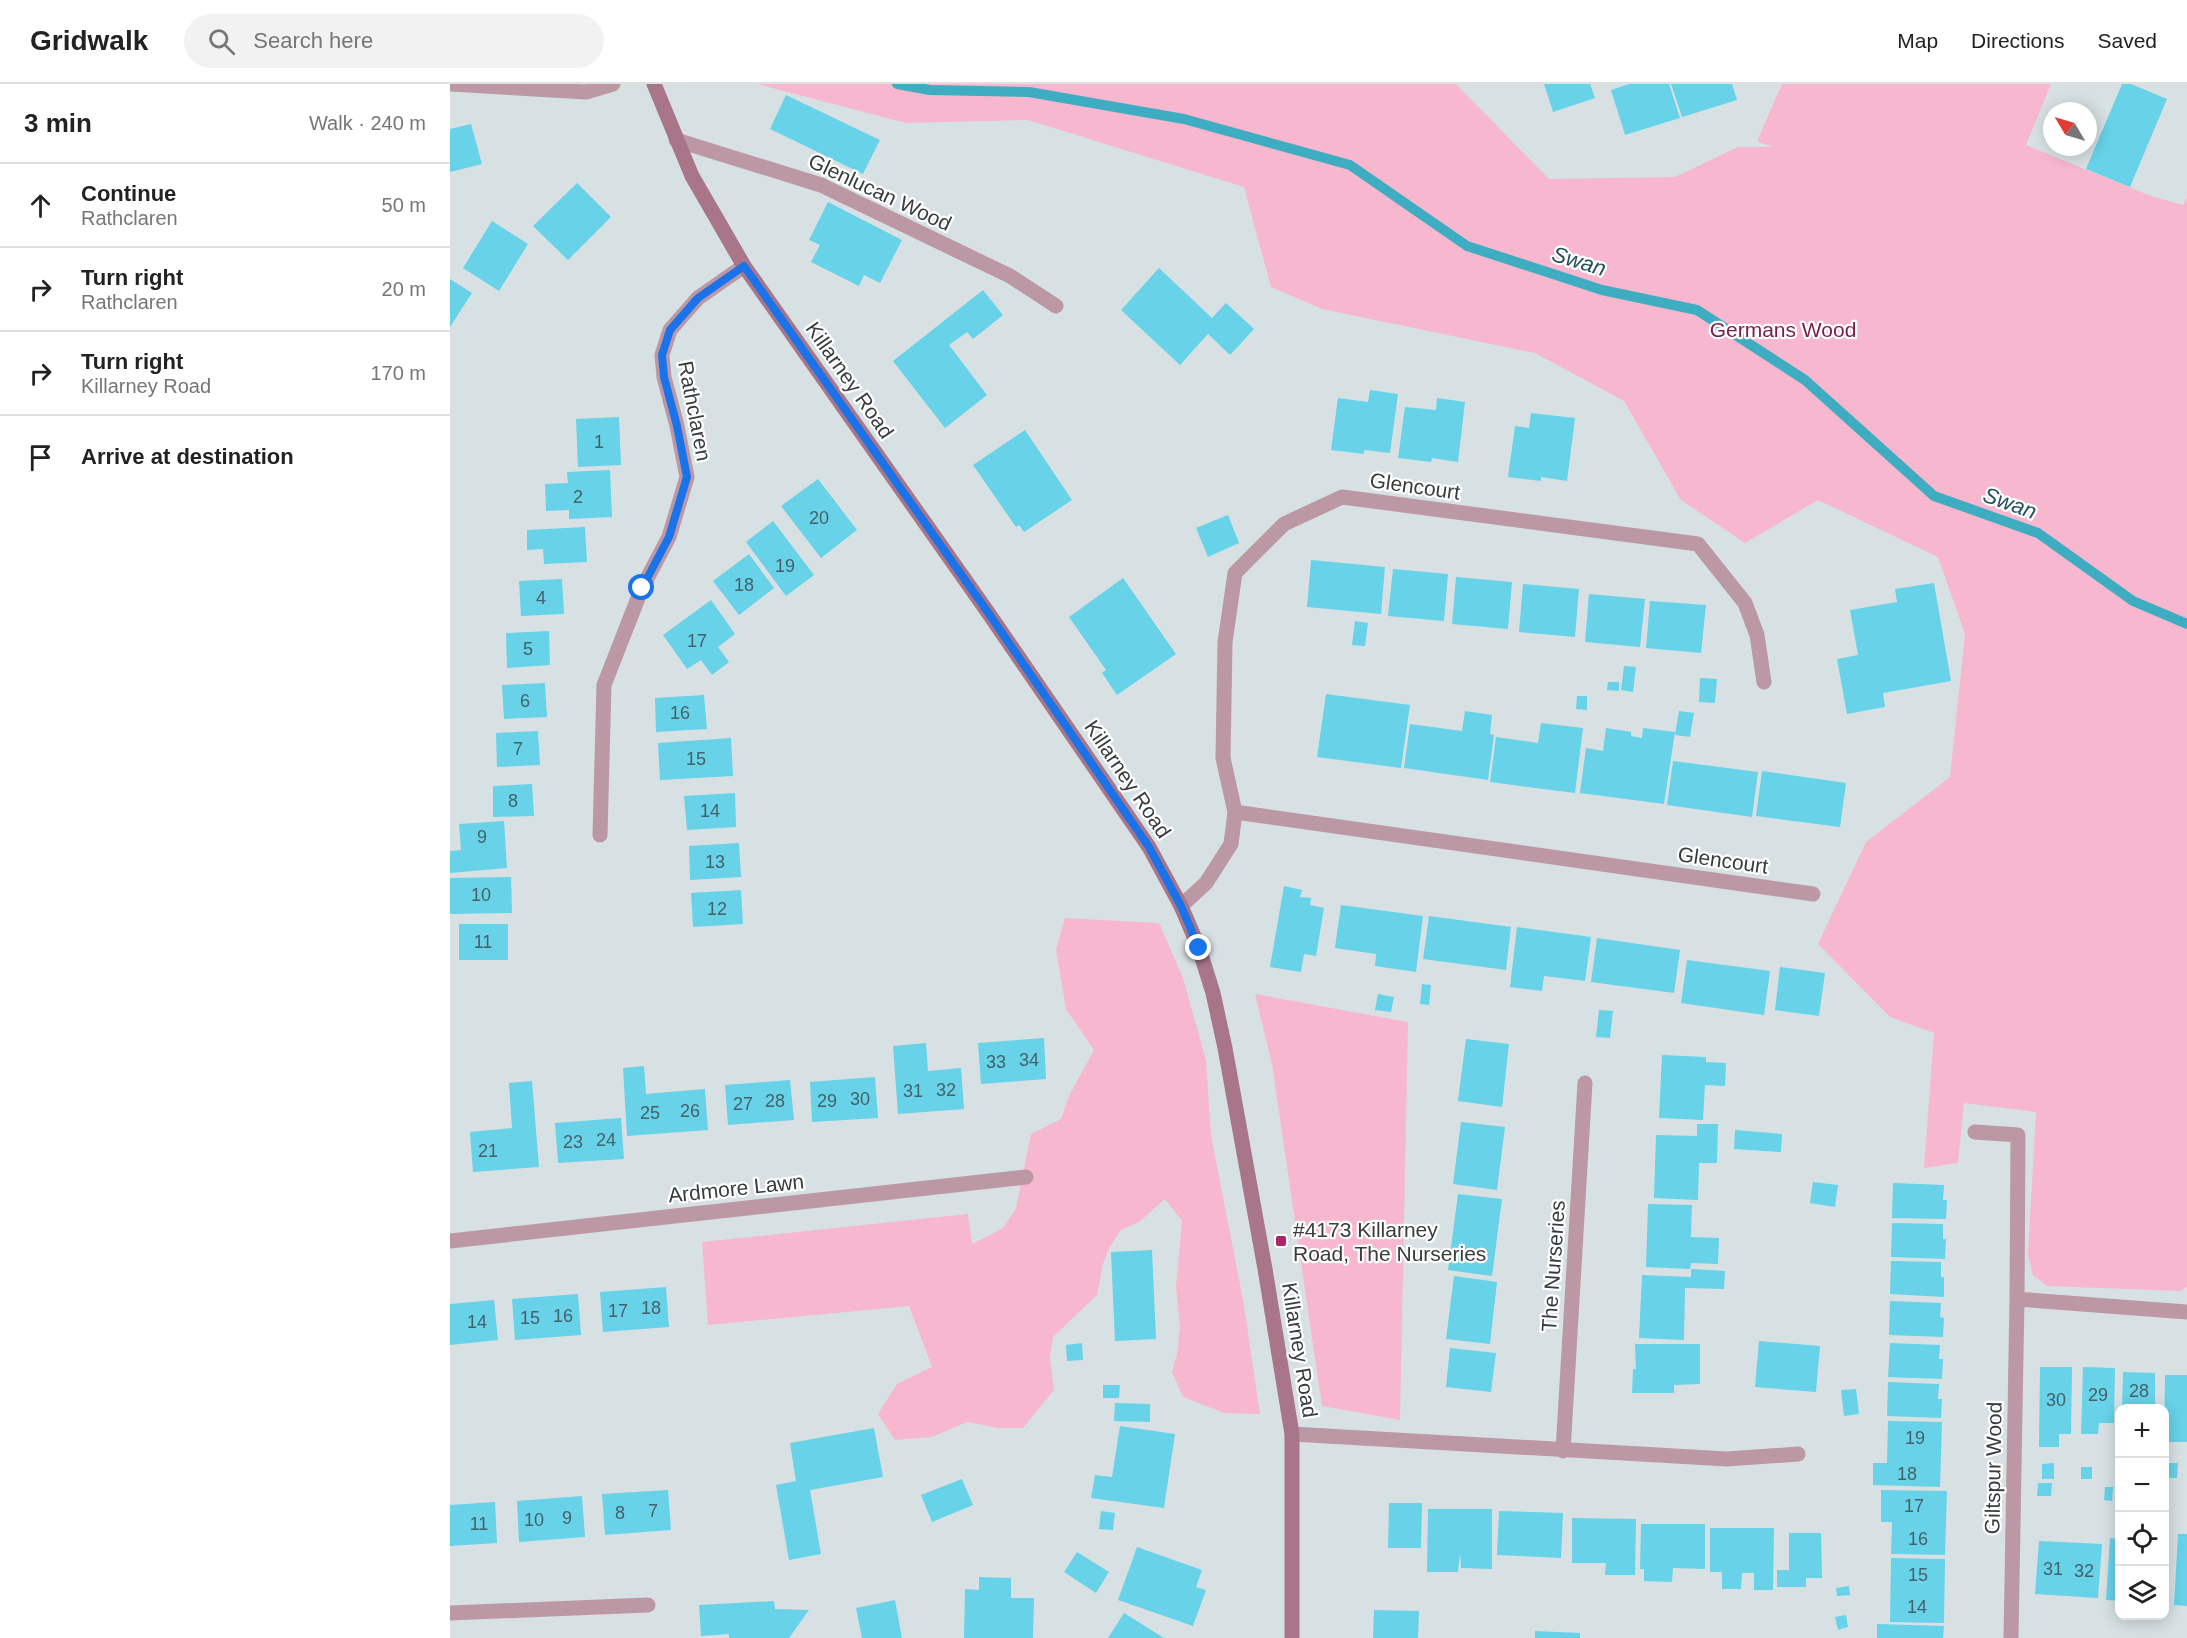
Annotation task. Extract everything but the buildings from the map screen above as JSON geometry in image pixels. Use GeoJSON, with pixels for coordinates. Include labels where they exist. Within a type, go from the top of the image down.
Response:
{"type":"FeatureCollection","features":[{"type":"Feature","properties":{"kind":"main road","name":"Killarney Road"},"geometry":{"type":"LineString","coordinates":[[654,84],[692,176],[744,266],[987,611],[1149,847],[1181,906],[1199,948],[1215,1004],[1261,1247],[1292,1434],[1292,1638]]}},
{"type":"Feature","properties":{"kind":"street"},"geometry":{"type":"LineString","coordinates":[[450,84],[586,92],[613,84]]}},
{"type":"Feature","properties":{"kind":"street","name":"Glenlucan Wood"},"geometry":{"type":"LineString","coordinates":[[676,140],[821,184],[1010,276],[1056,306]]}},
{"type":"Feature","properties":{"kind":"street","name":"Rathclaren"},"geometry":{"type":"LineString","coordinates":[[600,835],[604,686],[642,588],[669,537],[687,477],[664,377],[662,355],[670,330],[698,298],[744,266]]}},
{"type":"Feature","properties":{"kind":"street","name":"Glencourt"},"geometry":{"type":"LineString","coordinates":[[1181,906],[1206,883],[1231,844],[1235,812],[1223,758],[1225,642],[1235,573],[1284,524],[1341,497],[1698,544],[1745,603],[1757,635],[1764,682]]}},
{"type":"Feature","properties":{"kind":"street","name":"Glencourt"},"geometry":{"type":"LineString","coordinates":[[1235,812],[1813,894]]}},
{"type":"Feature","properties":{"kind":"street","name":"The Nurseries"},"geometry":{"type":"LineString","coordinates":[[1563,1451],[1585,1083]]}},
{"type":"Feature","properties":{"kind":"street","name":"Giltspur Wood"},"geometry":{"type":"LineString","coordinates":[[1975,1132],[2018,1135],[2011,1638]]}},
{"type":"Feature","properties":{"kind":"street","name":"Ardmore Lawn"},"geometry":{"type":"LineString","coordinates":[[450,1241],[1026,1177]]}},
{"type":"Feature","properties":{"kind":"street"},"geometry":{"type":"LineString","coordinates":[[2017,1299],[2187,1312]]}},
{"type":"Feature","properties":{"kind":"street"},"geometry":{"type":"LineString","coordinates":[[1292,1434],[1727,1460],[1798,1454]]}},
{"type":"Feature","properties":{"kind":"street"},"geometry":{"type":"LineString","coordinates":[[450,1612],[648,1605]]}},
{"type":"Feature","properties":{"kind":"green space","name":"Germans Wood"},"geometry":{"type":"Polygon","coordinates":[[[757,84],[1456,84],[1549,179],[1675,177],[1738,147],[1772,147],[1757,141],[1782,84],[2051,84],[2026,145],[2043,152],[2043,156],[2053,156],[2151,196],[2183,205],[2187,198],[2187,1286],[2181,1291],[2047,1286],[2033,1275],[2028,1255],[2036,1112],[1964,1103],[1958,1163],[1924,1168],[1934,1033],[1890,1017],[1818,944],[1866,842],[1950,777],[1965,634],[1938,557],[1818,500],[1745,543],[1681,500],[1624,401],[1535,353],[1322,309],[1271,287],[1244,187],[1028,120],[906,123],[757,84]]]}},
{"type":"Feature","properties":{"kind":"green space"},"geometry":{"type":"Polygon","coordinates":[[[1065,918],[1159,923],[1183,978],[1206,1060],[1211,1135],[1244,1305],[1260,1414],[1224,1413],[1183,1397],[1172,1372],[1180,1328],[1176,1287],[1182,1221],[1165,1199],[1139,1222],[1121,1230],[1109,1248],[1103,1264],[1097,1295],[1053,1337],[1050,1358],[1054,1390],[1023,1428],[998,1428],[967,1422],[932,1437],[895,1440],[878,1414],[897,1384],[932,1367],[909,1306],[708,1325],[702,1242],[968,1214],[972,1244],[1003,1228],[1016,1208],[1031,1134],[1061,1119],[1069,1096],[1094,1050],[1066,1009],[1056,949],[1065,918]]]}},
{"type":"Feature","properties":{"kind":"green space"},"geometry":{"type":"Polygon","coordinates":[[[1255,994],[1408,1022],[1400,1420],[1322,1406],[1272,1064],[1255,994]]]}},
{"type":"Feature","properties":{"kind":"waterway","name":"Swan"},"geometry":{"type":"LineString","coordinates":[[897,84],[930,90],[1029,92],[1184,119],[1350,165],[1467,246],[1602,290],[1697,310],[1805,380],[1934,496],[2038,533],[2133,601],[2187,624]]}},
{"type":"Feature","properties":{"kind":"place","name":"#4173 Killarney Road, The Nurseries"},"geometry":{"type":"Point","coordinates":[1281,1241]}},
{"type":"Feature","properties":{"kind":"route"},"geometry":{"type":"LineString","coordinates":[[642,588],[669,537],[687,477],[664,377],[662,355],[670,330],[698,298],[744,266],[987,611],[1149,847],[1181,906],[1199,948]]}}]}
